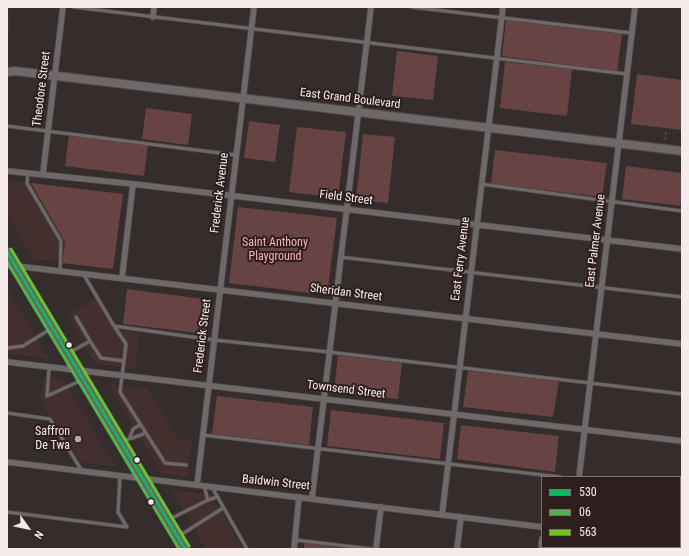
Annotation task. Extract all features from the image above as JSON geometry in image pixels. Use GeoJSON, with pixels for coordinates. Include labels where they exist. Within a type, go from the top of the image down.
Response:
{"type":"FeatureCollection","features":[{"type":"Feature","properties":{"kind":"main road","name":"East Grand Boulevard"},"geometry":{"type":"LineString","coordinates":[[10,71],[682,151]]}},
{"type":"Feature","properties":{"kind":"main road"},"geometry":{"type":"LineString","coordinates":[[7,252],[11,265],[69,353],[185,549]]}},
{"type":"Feature","properties":{"kind":"street","name":"Theodore Street"},"geometry":{"type":"LineString","coordinates":[[43,174],[63,7]]}},
{"type":"Feature","properties":{"kind":"street"},"geometry":{"type":"LineString","coordinates":[[153,17],[154,7]]}},
{"type":"Feature","properties":{"kind":"street"},"geometry":{"type":"LineString","coordinates":[[243,98],[254,7]]}},
{"type":"Feature","properties":{"kind":"street"},"geometry":{"type":"LineString","coordinates":[[312,498],[334,303],[371,7]]}},
{"type":"Feature","properties":{"kind":"street","name":"East Ferry Avenue"},"geometry":{"type":"LineString","coordinates":[[442,515],[503,7]]}},
{"type":"Feature","properties":{"kind":"street","name":"East Palmer Avenue"},"geometry":{"type":"LineString","coordinates":[[579,476],[635,7]]}},
{"type":"Feature","properties":{"kind":"street","name":"Frederick Avenue"},"geometry":{"type":"LineString","coordinates":[[220,289],[243,98]]}},
{"type":"Feature","properties":{"kind":"street","name":"Field Street"},"geometry":{"type":"LineString","coordinates":[[7,171],[28,172],[231,195],[682,249]]}},
{"type":"Feature","properties":{"kind":"street"},"geometry":{"type":"LineString","coordinates":[[122,278],[133,184]]}},
{"type":"Feature","properties":{"kind":"street","name":"Sheridan Street"},"geometry":{"type":"LineString","coordinates":[[11,265],[682,344]]}},
{"type":"Feature","properties":{"kind":"street","name":"Frederick Street"},"geometry":{"type":"LineString","coordinates":[[209,385],[220,289]]}},
{"type":"Feature","properties":{"kind":"street","name":"Townsend Street"},"geometry":{"type":"LineString","coordinates":[[7,362],[49,368],[82,375],[122,375],[682,441]]}},
{"type":"Feature","properties":{"kind":"street"},"geometry":{"type":"LineString","coordinates":[[197,485],[209,385]]}},
{"type":"Feature","properties":{"kind":"street","name":"Baldwin Street"},"geometry":{"type":"LineString","coordinates":[[7,462],[541,527]]}},
{"type":"Feature","properties":{"kind":"street"},"geometry":{"type":"LineString","coordinates":[[294,549],[300,497]]}},
{"type":"Feature","properties":{"kind":"street"},"geometry":{"type":"LineString","coordinates":[[376,549],[381,507]]}},
{"type":"Feature","properties":{"kind":"street"},"geometry":{"type":"LineString","coordinates":[[457,549],[461,517]]}},
{"type":"Feature","properties":{"kind":"lane"},"geometry":{"type":"LineString","coordinates":[[73,7],[497,57],[627,74]]}},
{"type":"Feature","properties":{"kind":"lane"},"geometry":{"type":"LineString","coordinates":[[411,7],[632,33]]}},
{"type":"Feature","properties":{"kind":"lane"},"geometry":{"type":"LineString","coordinates":[[7,126],[236,155]]}},
{"type":"Feature","properties":{"kind":"lane"},"geometry":{"type":"LineString","coordinates":[[28,172],[27,183],[61,241],[60,271]]}},
{"type":"Feature","properties":{"kind":"lane"},"geometry":{"type":"LineString","coordinates":[[481,184],[682,211]]}},
{"type":"Feature","properties":{"kind":"lane"},"geometry":{"type":"LineString","coordinates":[[340,257],[682,297]]}},
{"type":"Feature","properties":{"kind":"lane"},"geometry":{"type":"LineString","coordinates":[[83,274],[126,344],[120,392],[165,463],[186,466]]}},
{"type":"Feature","properties":{"kind":"lane"},"geometry":{"type":"LineString","coordinates":[[76,317],[101,358],[124,361]]}},
{"type":"Feature","properties":{"kind":"lane"},"geometry":{"type":"LineString","coordinates":[[114,326],[214,340],[329,352],[682,394]]}},
{"type":"Feature","properties":{"kind":"lane"},"geometry":{"type":"LineString","coordinates":[[7,348],[23,346],[53,328]]}},
{"type":"Feature","properties":{"kind":"lane"},"geometry":{"type":"LineString","coordinates":[[69,353],[90,341]]}},
{"type":"Feature","properties":{"kind":"lane"},"geometry":{"type":"LineString","coordinates":[[49,368],[48,396],[82,375]]}},
{"type":"Feature","properties":{"kind":"lane"},"geometry":{"type":"LineString","coordinates":[[7,414],[50,419],[82,471]]}},
{"type":"Feature","properties":{"kind":"lane"},"geometry":{"type":"LineString","coordinates":[[130,437],[133,429],[140,425]]}},
{"type":"Feature","properties":{"kind":"lane"},"geometry":{"type":"LineString","coordinates":[[122,442],[130,437],[137,437],[145,433]]}},
{"type":"Feature","properties":{"kind":"lane"},"geometry":{"type":"LineString","coordinates":[[203,435],[448,463],[545,476]]}},
{"type":"Feature","properties":{"kind":"lane"},"geometry":{"type":"LineString","coordinates":[[7,512],[127,527],[118,512],[120,476]]}},
{"type":"Feature","properties":{"kind":"lane"},"geometry":{"type":"LineString","coordinates":[[204,486],[208,500]]}},
{"type":"Feature","properties":{"kind":"lane"},"geometry":{"type":"LineString","coordinates":[[212,487],[247,549]]}},
{"type":"Feature","properties":{"kind":"lane"},"geometry":{"type":"LineString","coordinates":[[168,520],[217,497]]}},
{"type":"Feature","properties":{"kind":"lane"},"geometry":{"type":"LineString","coordinates":[[178,536],[223,508]]}},
{"type":"Feature","properties":{"kind":"lane"},"geometry":{"type":"LineString","coordinates":[[295,540],[372,549]]}},
{"type":"Feature","properties":{"kind":"path"},"geometry":{"type":"LineString","coordinates":[[665,140],[666,131]]}},
{"type":"Feature","properties":{"kind":"shaded area"},"geometry":{"type":"Polygon","coordinates":[[[7,7],[12,7],[7,51],[7,7]]]}},
{"type":"Feature","properties":{"kind":"shaded area"},"geometry":{"type":"Polygon","coordinates":[[[7,181],[26,182],[60,242],[58,261],[34,260],[7,213],[7,181]]]}},
{"type":"Feature","properties":{"kind":"shaded area"},"geometry":{"type":"Polygon","coordinates":[[[7,288],[49,359],[7,353],[7,288]]]}},
{"type":"Feature","properties":{"kind":"shaded area"},"geometry":{"type":"Polygon","coordinates":[[[99,296],[118,330],[139,332],[135,369],[95,364],[67,315],[99,296]]]}},
{"type":"Feature","properties":{"kind":"shaded area"},"geometry":{"type":"Polygon","coordinates":[[[44,376],[62,378],[114,464],[113,467],[81,462],[40,400],[44,376]]]}},
{"type":"Feature","properties":{"kind":"shaded area"},"geometry":{"type":"Polygon","coordinates":[[[108,383],[147,388],[178,439],[192,442],[188,477],[161,473],[108,383]]]}},
{"type":"Feature","properties":{"kind":"shaded area"},"geometry":{"type":"Polygon","coordinates":[[[171,489],[211,495],[242,546],[236,549],[206,549],[171,489]]]}},
{"type":"Feature","properties":{"kind":"green space"},"geometry":{"type":"Polygon","coordinates":[[[506,20],[622,34],[617,71],[502,56],[506,20]]]}},
{"type":"Feature","properties":{"kind":"green space"},"geometry":{"type":"Polygon","coordinates":[[[397,51],[438,56],[433,100],[392,96],[397,51]]]}},
{"type":"Feature","properties":{"kind":"green space"},"geometry":{"type":"Polygon","coordinates":[[[505,62],[572,69],[567,116],[500,108],[505,62]]]}},
{"type":"Feature","properties":{"kind":"green space"},"geometry":{"type":"Polygon","coordinates":[[[637,74],[682,80],[682,130],[631,124],[637,74]]]}},
{"type":"Feature","properties":{"kind":"green space"},"geometry":{"type":"Polygon","coordinates":[[[146,108],[192,114],[188,145],[142,139],[146,108]]]}},
{"type":"Feature","properties":{"kind":"green space"},"geometry":{"type":"Polygon","coordinates":[[[249,121],[280,125],[275,162],[244,158],[249,121]]]}},
{"type":"Feature","properties":{"kind":"green space"},"geometry":{"type":"Polygon","coordinates":[[[297,127],[346,132],[338,198],[289,192],[297,127]]]}},
{"type":"Feature","properties":{"kind":"green space"},"geometry":{"type":"Polygon","coordinates":[[[363,134],[395,137],[388,203],[356,200],[363,134]]]}},
{"type":"Feature","properties":{"kind":"green space"},"geometry":{"type":"Polygon","coordinates":[[[69,135],[148,145],[144,176],[65,166],[69,135]]]}},
{"type":"Feature","properties":{"kind":"green space"},"geometry":{"type":"Polygon","coordinates":[[[495,150],[607,163],[602,197],[491,184],[495,150]]]}},
{"type":"Feature","properties":{"kind":"green space"},"geometry":{"type":"Polygon","coordinates":[[[626,166],[682,173],[682,206],[622,199],[626,166]]]}},
{"type":"Feature","properties":{"kind":"green space"},"geometry":{"type":"Polygon","coordinates":[[[31,183],[123,194],[113,269],[62,263],[65,242],[31,183]]]}},
{"type":"Feature","properties":{"kind":"green space","name":"Saint Anthony Playground"},"geometry":{"type":"Polygon","coordinates":[[[238,207],[337,218],[327,295],[229,283],[238,207]]]}},
{"type":"Feature","properties":{"kind":"green space"},"geometry":{"type":"Polygon","coordinates":[[[127,289],[211,300],[207,334],[123,324],[127,289]]]}},
{"type":"Feature","properties":{"kind":"green space"},"geometry":{"type":"Polygon","coordinates":[[[338,355],[402,363],[398,399],[334,392],[338,355]]]}},
{"type":"Feature","properties":{"kind":"green space"},"geometry":{"type":"Polygon","coordinates":[[[468,371],[559,381],[553,417],[463,407],[468,371]]]}},
{"type":"Feature","properties":{"kind":"green space"},"geometry":{"type":"Polygon","coordinates":[[[217,396],[313,407],[309,445],[212,434],[217,396]]]}},
{"type":"Feature","properties":{"kind":"green space"},"geometry":{"type":"Polygon","coordinates":[[[331,410],[444,423],[440,459],[327,446],[331,410]]]}},
{"type":"Feature","properties":{"kind":"green space"},"geometry":{"type":"Polygon","coordinates":[[[461,425],[559,436],[555,472],[457,459],[461,425]]]}},
{"type":"Feature","properties":{"kind":"green space"},"geometry":{"type":"Polygon","coordinates":[[[304,543],[349,549],[304,549],[304,543]]]}},
{"type":"Feature","properties":{"kind":"transit line","name":"563"},"geometry":{"type":"LineString","coordinates":[[11,249],[189,546]]}},
{"type":"Feature","properties":{"kind":"transit line","name":"530"},"geometry":{"type":"LineString","coordinates":[[7,252],[185,549]]}},
{"type":"Feature","properties":{"kind":"transit line","name":"06"},"geometry":{"type":"LineString","coordinates":[[7,262],[179,549]]}},
{"type":"Feature","properties":{"kind":"place","name":"Saffron De Twa"},"geometry":{"type":"Point","coordinates":[78,439]}}]}
